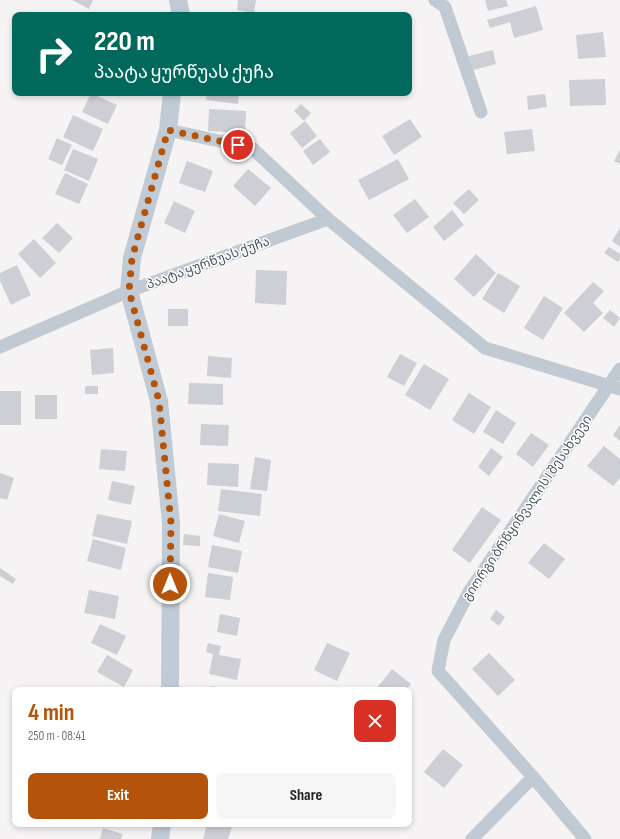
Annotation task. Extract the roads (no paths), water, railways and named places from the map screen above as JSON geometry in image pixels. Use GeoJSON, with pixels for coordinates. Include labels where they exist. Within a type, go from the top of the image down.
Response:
{"type":"FeatureCollection","features":[{"type":"Feature","properties":{"kind":"street"},"geometry":{"type":"LineString","coordinates":[[178,0],[181,12]]}},
{"type":"Feature","properties":{"kind":"street"},"geometry":{"type":"LineString","coordinates":[[435,0],[445,7],[480,112]]}},
{"type":"Feature","properties":{"kind":"street"},"geometry":{"type":"LineString","coordinates":[[170,687],[171,523],[159,401],[129,291],[132,258],[168,130],[172,96]]}},
{"type":"Feature","properties":{"kind":"street"},"geometry":{"type":"LineString","coordinates":[[168,130],[252,148],[328,220],[485,348],[614,387],[620,369]]}},
{"type":"Feature","properties":{"kind":"street","name":"პაატა ყურწუას ქუჩა"},"geometry":{"type":"LineString","coordinates":[[0,347],[129,291],[328,220]]}},
{"type":"Feature","properties":{"kind":"street","name":"გიორგი ბრწყინვალის I შესახვევი"},"geometry":{"type":"LineString","coordinates":[[585,839],[533,777],[438,671],[444,640],[469,592],[614,387]]}},
{"type":"Feature","properties":{"kind":"street"},"geometry":{"type":"LineString","coordinates":[[472,839],[533,777]]}},
{"type":"Feature","properties":{"kind":"street"},"geometry":{"type":"LineString","coordinates":[[160,839],[162,827]]}}]}
